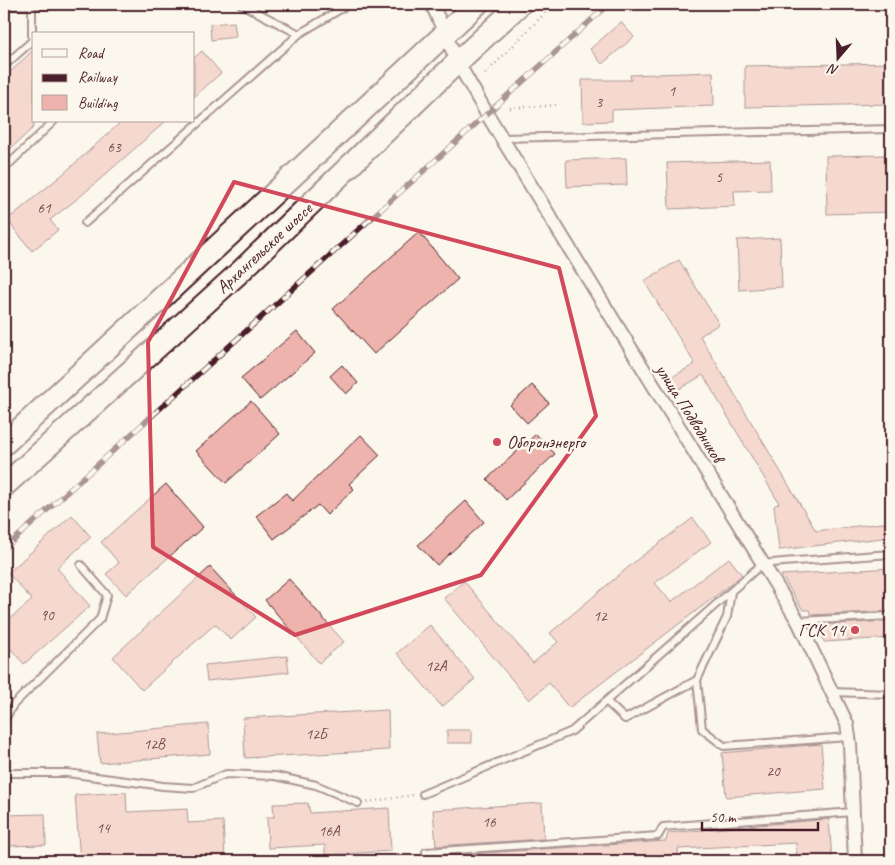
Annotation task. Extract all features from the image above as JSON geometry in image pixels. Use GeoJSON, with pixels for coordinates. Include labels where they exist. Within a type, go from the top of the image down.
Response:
{"type":"FeatureCollection","features":[{"type":"Feature","properties":{"kind":"main road","name":"Архангельское шоссе"},"geometry":{"type":"LineString","coordinates":[[4,444],[477,4]]}},
{"type":"Feature","properties":{"kind":"main road","name":"Архангельское шоссе"},"geometry":{"type":"LineString","coordinates":[[4,486],[240,271],[520,4]]}},
{"type":"Feature","properties":{"kind":"street","name":"улица Подводников"},"geometry":{"type":"LineString","coordinates":[[432,4],[458,63],[501,138],[798,621],[847,724],[855,861]]}},
{"type":"Feature","properties":{"kind":"lane"},"geometry":{"type":"LineString","coordinates":[[4,6],[66,4]]}},
{"type":"Feature","properties":{"kind":"lane"},"geometry":{"type":"LineString","coordinates":[[241,4],[299,34]]}},
{"type":"Feature","properties":{"kind":"lane"},"geometry":{"type":"LineString","coordinates":[[85,223],[299,34],[348,4]]}},
{"type":"Feature","properties":{"kind":"lane"},"geometry":{"type":"LineString","coordinates":[[32,5],[33,32]]}},
{"type":"Feature","properties":{"kind":"lane"},"geometry":{"type":"LineString","coordinates":[[4,66],[32,43]]}},
{"type":"Feature","properties":{"kind":"lane"},"geometry":{"type":"LineString","coordinates":[[4,164],[6,166],[53,122]]}},
{"type":"Feature","properties":{"kind":"lane"},"geometry":{"type":"LineString","coordinates":[[501,138],[891,128]]}},
{"type":"Feature","properties":{"kind":"lane"},"geometry":{"type":"LineString","coordinates":[[423,794],[572,731],[762,564],[891,554]]}},
{"type":"Feature","properties":{"kind":"lane"},"geometry":{"type":"LineString","coordinates":[[4,721],[13,705],[100,619],[107,595],[81,565]]}},
{"type":"Feature","properties":{"kind":"lane"},"geometry":{"type":"LineString","coordinates":[[731,592],[728,617],[697,680],[702,729],[724,746],[849,737]]}},
{"type":"Feature","properties":{"kind":"lane"},"geometry":{"type":"LineString","coordinates":[[798,621],[891,616]]}},
{"type":"Feature","properties":{"kind":"lane"},"geometry":{"type":"LineString","coordinates":[[606,701],[624,719],[697,680]]}},
{"type":"Feature","properties":{"kind":"lane"},"geometry":{"type":"LineString","coordinates":[[832,692],[891,694]]}},
{"type":"Feature","properties":{"kind":"lane"},"geometry":{"type":"LineString","coordinates":[[4,773],[67,774],[193,788],[226,774],[275,776],[316,785],[358,803]]}},
{"type":"Feature","properties":{"kind":"lane"},"geometry":{"type":"LineString","coordinates":[[426,852],[658,836],[664,827],[853,812]]}},
{"type":"Feature","properties":{"kind":"path"},"geometry":{"type":"LineString","coordinates":[[485,74],[554,4]]}},
{"type":"Feature","properties":{"kind":"path"},"geometry":{"type":"LineString","coordinates":[[510,108],[560,105]]}},
{"type":"Feature","properties":{"kind":"path"},"geometry":{"type":"LineString","coordinates":[[358,803],[423,794]]}},
{"type":"Feature","properties":{"kind":"highlighted area"},"geometry":{"type":"Polygon","coordinates":[[[234,182],[559,268],[596,416],[481,575],[295,635],[153,547],[148,342],[234,182]]]}},
{"type":"Feature","properties":{"kind":"building"},"geometry":{"type":"Polygon","coordinates":[[[234,22],[236,37],[211,40],[210,24],[234,22]]]}},
{"type":"Feature","properties":{"kind":"building"},"geometry":{"type":"Polygon","coordinates":[[[621,22],[634,37],[602,64],[590,49],[621,22]]]}},
{"type":"Feature","properties":{"kind":"building"},"geometry":{"type":"Polygon","coordinates":[[[32,51],[32,122],[34,122],[34,127],[4,155],[4,78],[32,51]]]}},
{"type":"Feature","properties":{"kind":"building"},"geometry":{"type":"Polygon","coordinates":[[[202,51],[221,73],[195,96],[195,57],[202,51]]]}},
{"type":"Feature","properties":{"kind":"building"},"geometry":{"type":"Polygon","coordinates":[[[891,63],[891,104],[745,107],[745,66],[891,63]]]}},
{"type":"Feature","properties":{"kind":"building"},"geometry":{"type":"Polygon","coordinates":[[[713,72],[714,106],[612,110],[612,121],[583,122],[582,80],[631,80],[630,75],[713,72]]]}},
{"type":"Feature","properties":{"kind":"building"},"geometry":{"type":"Polygon","coordinates":[[[121,122],[165,122],[82,195],[50,220],[58,230],[32,251],[7,220],[63,174],[121,122]]]}},
{"type":"Feature","properties":{"kind":"building"},"geometry":{"type":"Polygon","coordinates":[[[891,155],[891,212],[827,214],[826,156],[891,155]]]}},
{"type":"Feature","properties":{"kind":"building"},"geometry":{"type":"Polygon","coordinates":[[[626,158],[627,185],[567,187],[566,160],[626,158]]]}},
{"type":"Feature","properties":{"kind":"building"},"geometry":{"type":"Polygon","coordinates":[[[770,160],[771,190],[734,191],[735,206],[669,209],[667,163],[770,160]]]}},
{"type":"Feature","properties":{"kind":"building"},"geometry":{"type":"Polygon","coordinates":[[[419,232],[458,279],[374,354],[333,309],[419,232]]]}},
{"type":"Feature","properties":{"kind":"building"},"geometry":{"type":"Polygon","coordinates":[[[780,238],[782,287],[739,290],[737,240],[780,238]]]}},
{"type":"Feature","properties":{"kind":"building"},"geometry":{"type":"Polygon","coordinates":[[[679,260],[719,324],[700,336],[816,531],[891,522],[891,537],[779,550],[774,506],[779,503],[703,375],[679,389],[672,377],[695,364],[644,281],[679,260]]]}},
{"type":"Feature","properties":{"kind":"building"},"geometry":{"type":"Polygon","coordinates":[[[297,331],[315,353],[260,400],[241,378],[297,331]]]}},
{"type":"Feature","properties":{"kind":"building"},"geometry":{"type":"Polygon","coordinates":[[[342,365],[358,383],[346,394],[330,376],[342,365]]]}},
{"type":"Feature","properties":{"kind":"building"},"geometry":{"type":"Polygon","coordinates":[[[532,385],[549,403],[527,423],[510,405],[532,385]]]}},
{"type":"Feature","properties":{"kind":"building"},"geometry":{"type":"Polygon","coordinates":[[[251,401],[280,434],[226,483],[196,451],[251,401]]]}},
{"type":"Feature","properties":{"kind":"building"},"geometry":{"type":"Polygon","coordinates":[[[536,434],[555,454],[506,500],[487,479],[536,434]]]}},
{"type":"Feature","properties":{"kind":"building"},"geometry":{"type":"Polygon","coordinates":[[[361,435],[380,455],[349,484],[354,489],[327,515],[318,505],[274,539],[256,516],[286,493],[292,501],[361,435]]]}},
{"type":"Feature","properties":{"kind":"building"},"geometry":{"type":"Polygon","coordinates":[[[166,484],[203,527],[126,595],[106,574],[119,563],[101,542],[166,484]]]}},
{"type":"Feature","properties":{"kind":"building"},"geometry":{"type":"Polygon","coordinates":[[[466,501],[484,522],[437,565],[418,545],[466,501]]]}},
{"type":"Feature","properties":{"kind":"building"},"geometry":{"type":"Polygon","coordinates":[[[72,515],[91,537],[57,568],[90,606],[24,664],[4,641],[4,624],[32,600],[8,573],[72,515]]]}},
{"type":"Feature","properties":{"kind":"building"},"geometry":{"type":"Polygon","coordinates":[[[693,518],[711,542],[655,583],[671,602],[729,558],[742,575],[569,708],[549,683],[529,700],[444,598],[464,581],[533,663],[558,642],[550,633],[638,559],[693,518]]]}},
{"type":"Feature","properties":{"kind":"building"},"geometry":{"type":"Polygon","coordinates":[[[210,567],[256,617],[231,640],[215,624],[142,690],[113,657],[210,567]]]}},
{"type":"Feature","properties":{"kind":"building"},"geometry":{"type":"Polygon","coordinates":[[[891,568],[891,611],[811,615],[809,610],[803,610],[781,575],[891,568]]]}},
{"type":"Feature","properties":{"kind":"building"},"geometry":{"type":"Polygon","coordinates":[[[289,579],[344,642],[319,663],[265,600],[289,579]]]}},
{"type":"Feature","properties":{"kind":"building","name":"ГСК 14"},"geometry":{"type":"Polygon","coordinates":[[[891,621],[891,638],[824,642],[816,625],[891,621]]]}},
{"type":"Feature","properties":{"kind":"building"},"geometry":{"type":"Polygon","coordinates":[[[430,625],[475,679],[442,707],[397,653],[430,625]]]}},
{"type":"Feature","properties":{"kind":"building"},"geometry":{"type":"Polygon","coordinates":[[[287,656],[289,672],[207,681],[205,665],[287,656]]]}},
{"type":"Feature","properties":{"kind":"building"},"geometry":{"type":"Polygon","coordinates":[[[388,710],[389,750],[245,758],[243,718],[388,710]]]}},
{"type":"Feature","properties":{"kind":"building"},"geometry":{"type":"Polygon","coordinates":[[[208,724],[210,754],[100,763],[97,734],[208,724]]]}},
{"type":"Feature","properties":{"kind":"building"},"geometry":{"type":"Polygon","coordinates":[[[447,730],[472,730],[472,743],[447,743],[447,730]]]}},
{"type":"Feature","properties":{"kind":"building"},"geometry":{"type":"Polygon","coordinates":[[[821,744],[825,789],[726,797],[722,753],[821,744]]]}},
{"type":"Feature","properties":{"kind":"building"},"geometry":{"type":"Polygon","coordinates":[[[126,792],[127,812],[187,809],[188,823],[223,821],[225,861],[80,861],[75,795],[126,792]]]}},
{"type":"Feature","properties":{"kind":"building"},"geometry":{"type":"Polygon","coordinates":[[[308,803],[310,813],[389,808],[391,851],[325,855],[325,845],[268,848],[267,817],[274,817],[273,804],[308,803]]]}},
{"type":"Feature","properties":{"kind":"building"},"geometry":{"type":"Polygon","coordinates":[[[542,803],[544,839],[436,846],[433,810],[542,803]]]}},
{"type":"Feature","properties":{"kind":"building"},"geometry":{"type":"Polygon","coordinates":[[[45,814],[46,845],[5,846],[4,815],[45,814]]]}},
{"type":"Feature","properties":{"kind":"building"},"geometry":{"type":"Polygon","coordinates":[[[829,819],[832,859],[826,861],[797,861],[796,843],[678,849],[679,861],[437,861],[436,856],[666,841],[668,833],[829,819]]]}},
{"type":"Feature","properties":{"kind":"railway"},"geometry":{"type":"LineString","coordinates":[[4,549],[609,4]]}},
{"type":"Feature","properties":{"kind":"place","name":"Оборонэнерго"},"geometry":{"type":"Point","coordinates":[497,442]}},
{"type":"Feature","properties":{"kind":"place","name":"ГСК 14"},"geometry":{"type":"Point","coordinates":[855,630]}}]}
